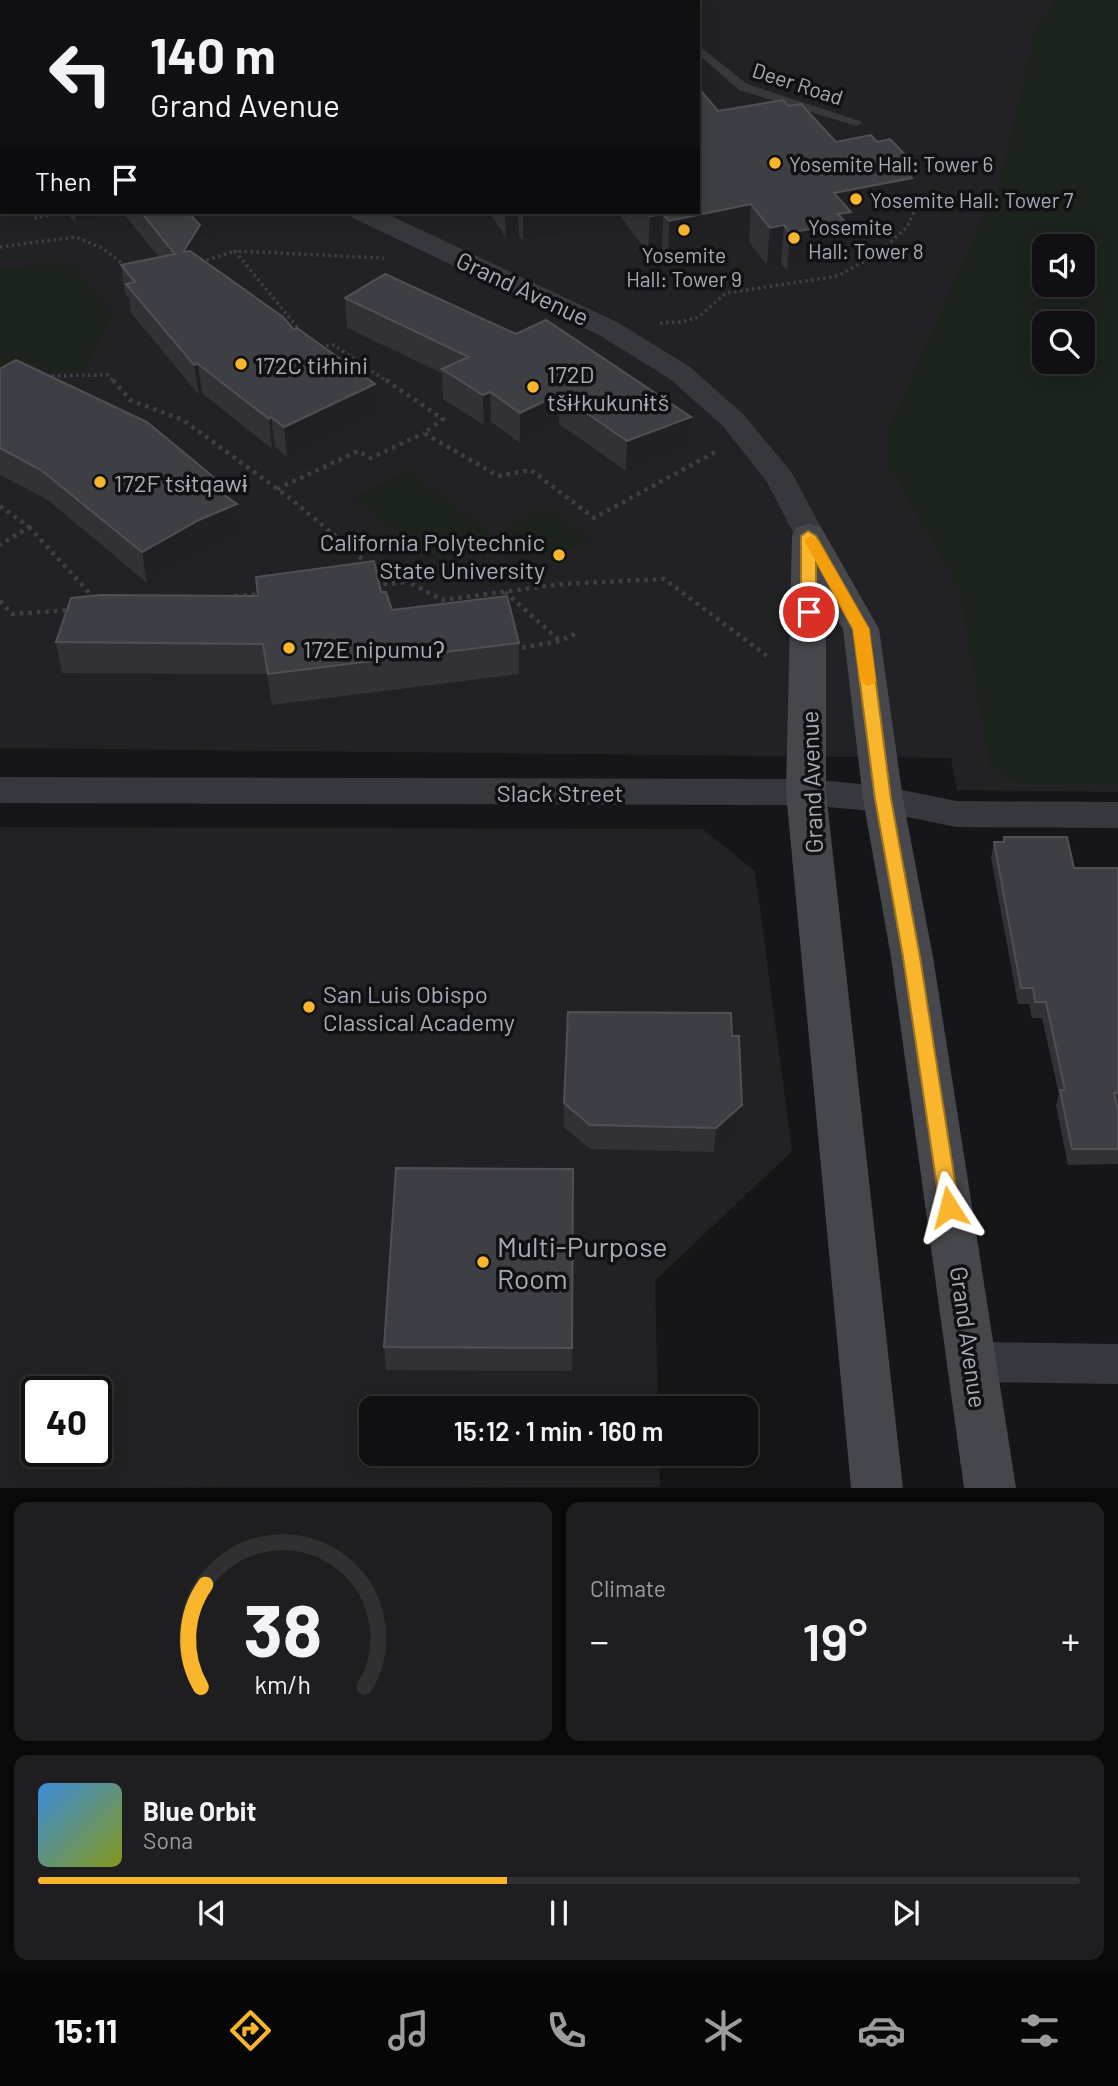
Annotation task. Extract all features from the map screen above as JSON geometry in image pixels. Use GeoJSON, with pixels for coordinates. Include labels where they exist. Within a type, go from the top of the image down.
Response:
{"type":"FeatureCollection","features":[{"type":"Feature","properties":{"kind":"street","name":"Grand Avenue"},"geometry":{"type":"LineString","coordinates":[[366,214],[609,329],[680,373],[733,419],[781,480],[808,536],[861,629],[883,799],[912,957],[990,1488]]}},
{"type":"Feature","properties":{"kind":"street","name":"Grand Avenue"},"geometry":{"type":"LineString","coordinates":[[808,536],[806,792],[877,1488]]}},
{"type":"Feature","properties":{"kind":"street","name":"Slack Street"},"geometry":{"type":"LineString","coordinates":[[0,790],[806,792],[883,799],[956,814],[1118,815]]}},
{"type":"Feature","properties":{"kind":"street"},"geometry":{"type":"LineString","coordinates":[[973,1363],[1118,1364]]}},
{"type":"Feature","properties":{"kind":"lane","name":"Deer Road"},"geometry":{"type":"LineString","coordinates":[[700,50],[743,87],[857,122]]}},
{"type":"Feature","properties":{"kind":"path"},"geometry":{"type":"LineString","coordinates":[[652,323],[681,322],[699,317],[726,293],[838,276],[880,252],[907,227],[914,212],[914,194],[908,186]]}},
{"type":"Feature","properties":{"kind":"path"},"geometry":{"type":"LineString","coordinates":[[33,214],[36,218],[53,214]]}},
{"type":"Feature","properties":{"kind":"path"},"geometry":{"type":"LineString","coordinates":[[0,247],[76,237],[102,247],[134,272]]}},
{"type":"Feature","properties":{"kind":"path"},"geometry":{"type":"LineString","coordinates":[[196,264],[235,251],[386,258]]}},
{"type":"Feature","properties":{"kind":"path"},"geometry":{"type":"LineString","coordinates":[[235,251],[304,336]]}},
{"type":"Feature","properties":{"kind":"path"},"geometry":{"type":"LineString","coordinates":[[277,489],[358,451],[371,458],[424,433],[443,419],[334,345],[313,347]]}},
{"type":"Feature","properties":{"kind":"path"},"geometry":{"type":"LineString","coordinates":[[43,376],[108,374],[130,400],[183,420],[277,489],[372,567],[442,600],[562,584],[664,579],[770,659]]}},
{"type":"Feature","properties":{"kind":"path"},"geometry":{"type":"LineString","coordinates":[[424,433],[498,476],[531,470],[594,518],[717,452]]}},
{"type":"Feature","properties":{"kind":"path"},"geometry":{"type":"LineString","coordinates":[[0,506],[29,527],[102,607]]}},
{"type":"Feature","properties":{"kind":"path"},"geometry":{"type":"LineString","coordinates":[[0,545],[29,527]]}},
{"type":"Feature","properties":{"kind":"path"},"geometry":{"type":"LineString","coordinates":[[367,585],[408,582]]}},
{"type":"Feature","properties":{"kind":"path"},"geometry":{"type":"LineString","coordinates":[[504,592],[560,641]]}},
{"type":"Feature","properties":{"kind":"path"},"geometry":{"type":"LineString","coordinates":[[228,597],[269,593]]}},
{"type":"Feature","properties":{"kind":"path"},"geometry":{"type":"LineString","coordinates":[[0,601],[12,614],[76,609]]}},
{"type":"Feature","properties":{"kind":"path"},"geometry":{"type":"LineString","coordinates":[[503,651],[560,641],[579,632]]}},
{"type":"Feature","properties":{"kind":"shaded area","name":"California Polytechnic State University"},"geometry":{"type":"Polygon","coordinates":[[[700,0],[1118,0],[1118,792],[957,790],[951,758],[0,748],[0,214],[700,214],[700,0]]]}},
{"type":"Feature","properties":{"kind":"shaded area"},"geometry":{"type":"Polygon","coordinates":[[[1056,0],[1118,0],[1118,784],[1020,784],[990,767],[959,588],[888,464],[890,426],[1002,174],[1036,27],[1056,0]]]}},
{"type":"Feature","properties":{"kind":"shaded area"},"geometry":{"type":"Polygon","coordinates":[[[52,263],[76,268],[113,316],[84,370],[13,372],[0,368],[0,270],[52,263]]]}},
{"type":"Feature","properties":{"kind":"shaded area"},"geometry":{"type":"Polygon","coordinates":[[[409,471],[490,533],[435,562],[354,498],[409,471]]]}},
{"type":"Feature","properties":{"kind":"shaded area"},"geometry":{"type":"Polygon","coordinates":[[[546,508],[590,539],[549,561],[505,529],[546,508]]]}},
{"type":"Feature","properties":{"kind":"shaded area"},"geometry":{"type":"Polygon","coordinates":[[[0,827],[703,829],[755,871],[792,1151],[655,1281],[658,1396],[359,1396],[359,1466],[659,1466],[660,1487],[0,1488],[0,827]]]}},
{"type":"Feature","properties":{"kind":"building"},"geometry":{"type":"Polygon","coordinates":[[[700,92],[718,111],[783,100],[788,106],[801,104],[836,142],[871,135],[877,142],[890,139],[917,167],[904,170],[912,178],[834,193],[851,212],[838,214],[845,222],[790,233],[784,225],[770,228],[751,204],[669,221],[663,214],[700,214],[700,92]]]}},
{"type":"Feature","properties":{"kind":"building","name":"172C tiłhini"},"geometry":{"type":"Polygon","coordinates":[[[143,214],[190,214],[200,225],[183,252],[190,251],[283,317],[294,330],[297,328],[375,384],[284,427],[271,417],[269,419],[198,364],[194,365],[126,284],[135,282],[121,265],[175,254],[143,214]]]}},
{"type":"Feature","properties":{"kind":"building"},"geometry":{"type":"Polygon","coordinates":[[[385,274],[516,334],[546,320],[691,417],[627,441],[559,394],[520,413],[490,392],[483,395],[442,369],[469,357],[345,298],[385,274]]]}},
{"type":"Feature","properties":{"kind":"building","name":"172F tsɨtqawɨ"},"geometry":{"type":"Polygon","coordinates":[[[16,360],[147,422],[227,488],[220,492],[237,504],[199,520],[142,552],[41,470],[0,448],[0,369],[16,360]]]}},
{"type":"Feature","properties":{"kind":"building"},"geometry":{"type":"Polygon","coordinates":[[[374,561],[381,592],[386,592],[392,610],[507,596],[519,643],[268,674],[263,644],[56,642],[71,598],[101,595],[258,596],[256,577],[374,561]]]}},
{"type":"Feature","properties":{"kind":"building"},"geometry":{"type":"Polygon","coordinates":[[[1004,837],[1067,837],[1074,868],[1118,868],[1118,1093],[1114,1093],[1118,1110],[1118,1149],[1072,1149],[1060,1090],[1065,1090],[1046,1002],[1035,1002],[1033,988],[1021,988],[994,842],[1004,842],[1004,837]]]}},
{"type":"Feature","properties":{"kind":"building"},"geometry":{"type":"Polygon","coordinates":[[[568,1012],[731,1013],[732,1036],[739,1036],[742,1105],[716,1128],[590,1125],[564,1103],[568,1012]]]}},
{"type":"Feature","properties":{"kind":"building","name":"Multi-Purpose Room"},"geometry":{"type":"Polygon","coordinates":[[[396,1168],[573,1169],[572,1348],[384,1347],[396,1168]]]}},
{"type":"Feature","properties":{"kind":"slow traffic"},"geometry":{"type":"LineString","coordinates":[[811,540],[861,629],[868,681]]}},
{"type":"Feature","properties":{"kind":"place","name":"Yosemite Hall: Tower 6"},"geometry":{"type":"Point","coordinates":[775,163]}},
{"type":"Feature","properties":{"kind":"place","name":"Yosemite Hall: Tower 7"},"geometry":{"type":"Point","coordinates":[856,199]}},
{"type":"Feature","properties":{"kind":"place","name":"Yosemite Hall: Tower 9"},"geometry":{"type":"Point","coordinates":[684,230]}},
{"type":"Feature","properties":{"kind":"place","name":"Yosemite Hall: Tower 8"},"geometry":{"type":"Point","coordinates":[794,238]}},
{"type":"Feature","properties":{"kind":"place","name":"172C tiłhini"},"geometry":{"type":"Point","coordinates":[241,364]}},
{"type":"Feature","properties":{"kind":"place","name":"172D tšɨłkukunɨtš"},"geometry":{"type":"Point","coordinates":[533,387]}},
{"type":"Feature","properties":{"kind":"place","name":"172F tsɨtqawɨ"},"geometry":{"type":"Point","coordinates":[100,482]}},
{"type":"Feature","properties":{"kind":"place","name":"California Polytechnic State University"},"geometry":{"type":"Point","coordinates":[559,555]}},
{"type":"Feature","properties":{"kind":"place","name":"172E nipumuʔ"},"geometry":{"type":"Point","coordinates":[289,648]}},
{"type":"Feature","properties":{"kind":"place","name":"San Luis Obispo Classical Academy"},"geometry":{"type":"Point","coordinates":[309,1007]}},
{"type":"Feature","properties":{"kind":"place","name":"Multi-Purpose Room"},"geometry":{"type":"Point","coordinates":[483,1262]}},
{"type":"Feature","properties":{"kind":"route"},"geometry":{"type":"LineString","coordinates":[[809,612],[808,536],[861,629],[883,799],[912,957],[949,1207]]}}]}
